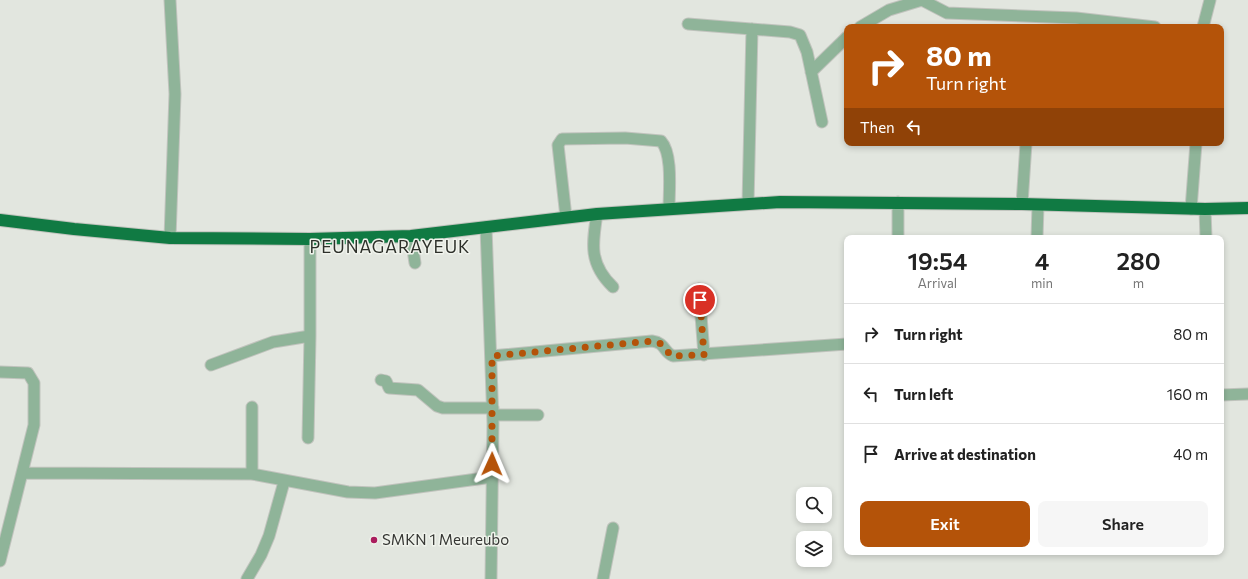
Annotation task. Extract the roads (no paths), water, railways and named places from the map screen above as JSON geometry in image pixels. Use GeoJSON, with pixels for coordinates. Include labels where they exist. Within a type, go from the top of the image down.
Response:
{"type":"FeatureCollection","features":[{"type":"Feature","properties":{"kind":"highway"},"geometry":{"type":"LineString","coordinates":[[0,220],[170,238],[310,238],[411,236],[597,214],[780,202],[1022,204],[1191,209],[1248,208]]}},
{"type":"Feature","properties":{"kind":"street"},"geometry":{"type":"LineString","coordinates":[[170,0],[175,94],[170,238]]}},
{"type":"Feature","properties":{"kind":"street"},"geometry":{"type":"LineString","coordinates":[[865,24],[889,10],[922,0],[947,13],[1076,18],[1129,24]]}},
{"type":"Feature","properties":{"kind":"street"},"geometry":{"type":"LineString","coordinates":[[1204,24],[1210,0]]}},
{"type":"Feature","properties":{"kind":"street"},"geometry":{"type":"LineString","coordinates":[[1025,16],[1025,24]]}},
{"type":"Feature","properties":{"kind":"street"},"geometry":{"type":"LineString","coordinates":[[688,24],[790,32],[800,35],[804,42],[822,122]]}},
{"type":"Feature","properties":{"kind":"street"},"geometry":{"type":"LineString","coordinates":[[748,204],[752,29]]}},
{"type":"Feature","properties":{"kind":"street"},"geometry":{"type":"LineString","coordinates":[[811,72],[844,40]]}},
{"type":"Feature","properties":{"kind":"street"},"geometry":{"type":"LineString","coordinates":[[566,217],[558,145],[562,139],[625,138],[661,141],[666,147],[668,160],[669,209]]}},
{"type":"Feature","properties":{"kind":"street"},"geometry":{"type":"LineString","coordinates":[[1022,204],[1026,146]]}},
{"type":"Feature","properties":{"kind":"street"},"geometry":{"type":"LineString","coordinates":[[1191,209],[1196,146]]}},
{"type":"Feature","properties":{"kind":"street"},"geometry":{"type":"LineString","coordinates":[[898,202],[898,235]]}},
{"type":"Feature","properties":{"kind":"street"},"geometry":{"type":"LineString","coordinates":[[1037,235],[1038,205]]}},
{"type":"Feature","properties":{"kind":"street"},"geometry":{"type":"LineString","coordinates":[[1205,209],[1206,235]]}},
{"type":"Feature","properties":{"kind":"street"},"geometry":{"type":"LineString","coordinates":[[597,214],[593,238],[595,258],[602,275],[613,287]]}},
{"type":"Feature","properties":{"kind":"street"},"geometry":{"type":"LineString","coordinates":[[486,227],[492,356],[488,410],[491,579]]}},
{"type":"Feature","properties":{"kind":"street"},"geometry":{"type":"LineString","coordinates":[[411,236],[415,263]]}},
{"type":"Feature","properties":{"kind":"street"},"geometry":{"type":"LineString","coordinates":[[308,438],[310,238]]}},
{"type":"Feature","properties":{"kind":"street"},"geometry":{"type":"LineString","coordinates":[[699,289],[704,355]]}},
{"type":"Feature","properties":{"kind":"street"},"geometry":{"type":"LineString","coordinates":[[211,365],[273,342],[310,336]]}},
{"type":"Feature","properties":{"kind":"street"},"geometry":{"type":"LineString","coordinates":[[492,356],[652,341],[662,344],[671,356],[704,355],[762,348],[844,344]]}},
{"type":"Feature","properties":{"kind":"street"},"geometry":{"type":"LineString","coordinates":[[0,372],[28,372],[34,384],[34,425],[0,561]]}},
{"type":"Feature","properties":{"kind":"street"},"geometry":{"type":"LineString","coordinates":[[381,380],[386,381],[389,388],[418,390],[440,407],[538,415]]}},
{"type":"Feature","properties":{"kind":"street"},"geometry":{"type":"LineString","coordinates":[[1224,395],[1248,394]]}},
{"type":"Feature","properties":{"kind":"street"},"geometry":{"type":"LineString","coordinates":[[252,407],[252,474]]}},
{"type":"Feature","properties":{"kind":"street"},"geometry":{"type":"LineString","coordinates":[[22,473],[252,474],[284,482],[348,492],[375,493],[490,477]]}},
{"type":"Feature","properties":{"kind":"street"},"geometry":{"type":"LineString","coordinates":[[247,579],[261,555],[269,536],[284,482]]}},
{"type":"Feature","properties":{"kind":"street"},"geometry":{"type":"LineString","coordinates":[[603,579],[613,528]]}},
{"type":"Feature","properties":{"kind":"place","name":"SMKN 1 Meureubo"},"geometry":{"type":"Point","coordinates":[374,540]}},
{"type":"Feature","properties":{"kind":"district","name":"PEUNAGARAYEUK"},"geometry":{"type":"Point","coordinates":[390,247]}}]}
